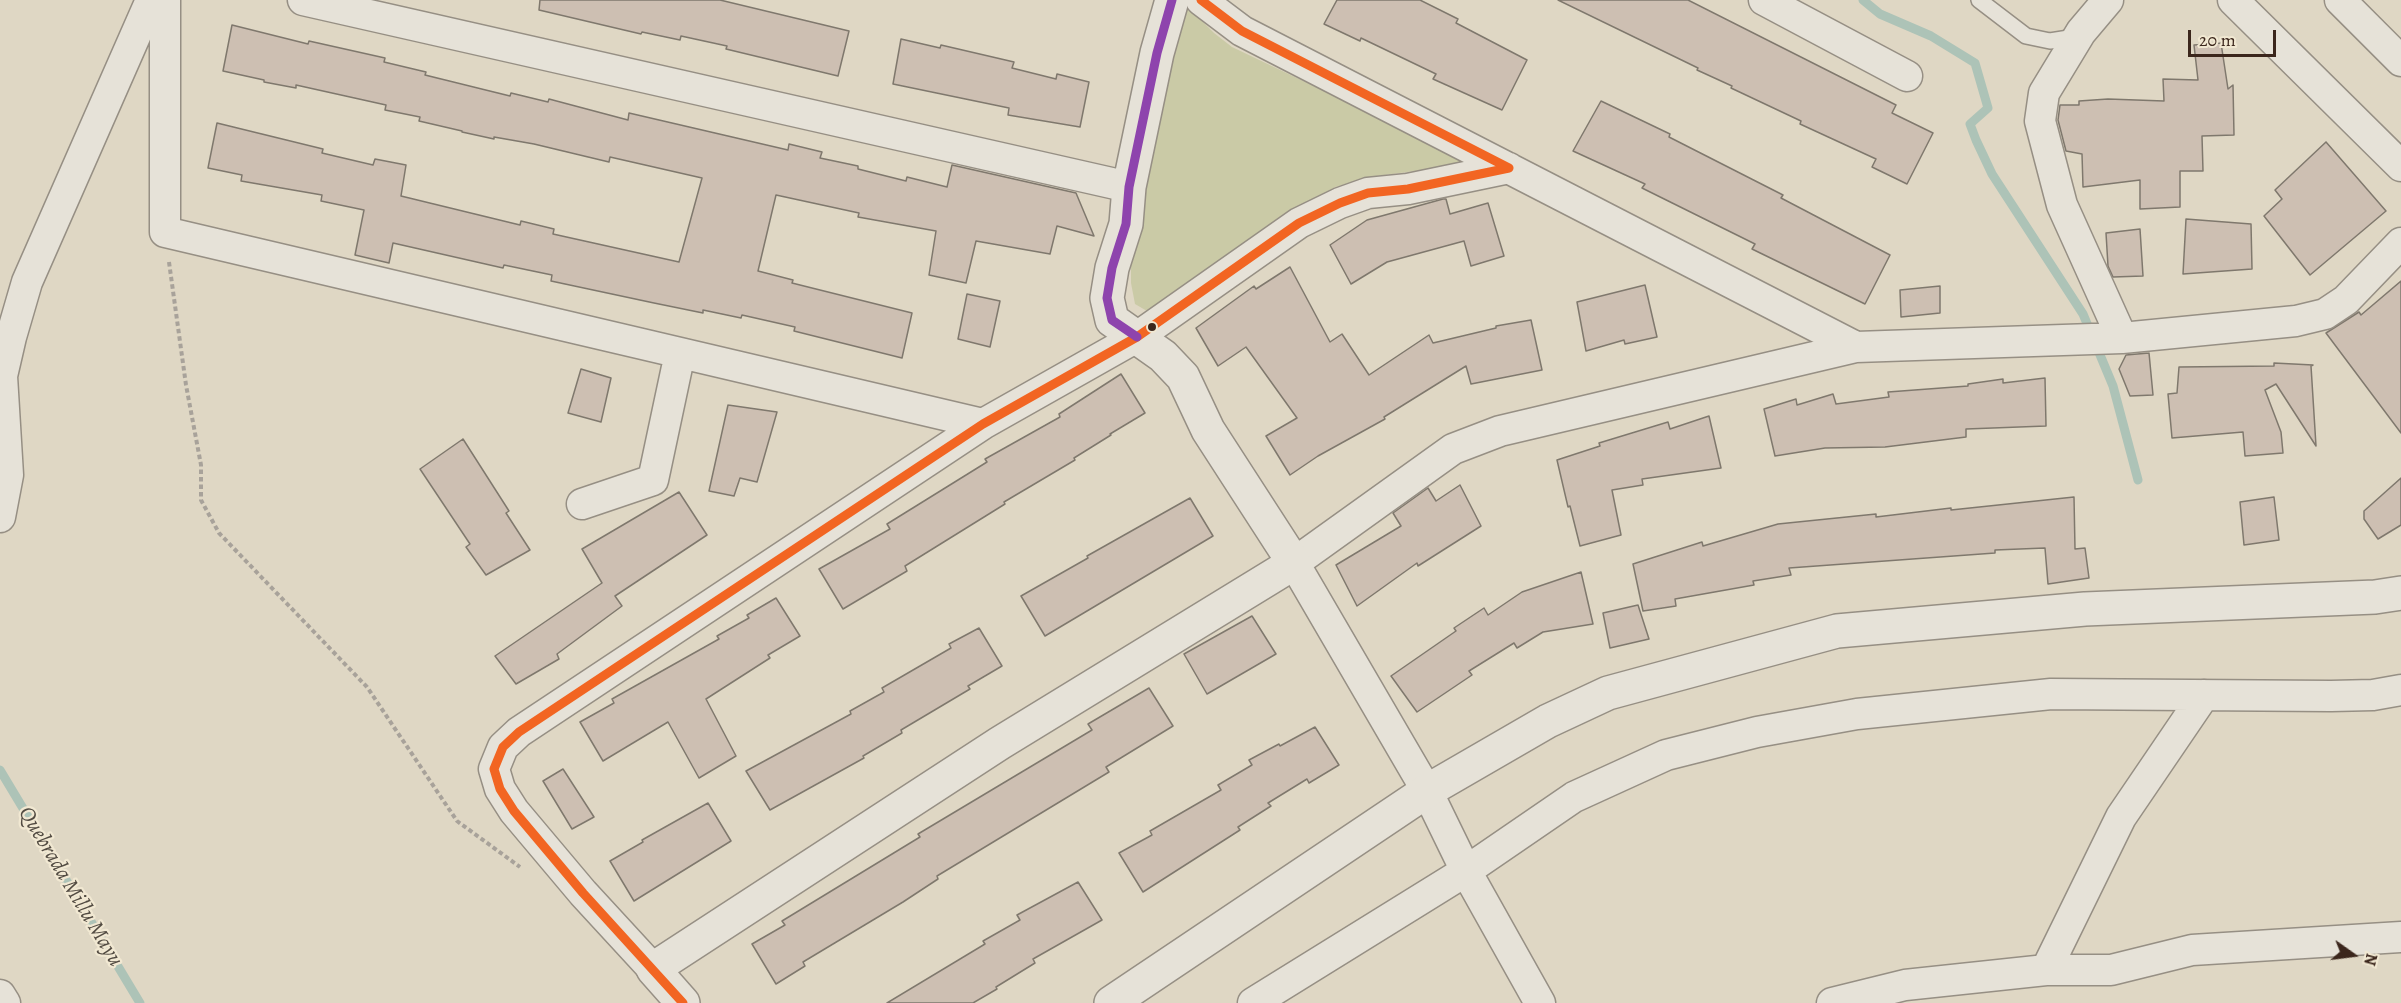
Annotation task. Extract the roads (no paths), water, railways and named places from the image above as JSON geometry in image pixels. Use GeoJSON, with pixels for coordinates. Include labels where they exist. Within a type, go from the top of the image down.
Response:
{"type":"FeatureCollection","features":[{"type":"Feature","properties":{"kind":"street"},"geometry":{"type":"LineString","coordinates":[[0,517],[8,475],[2,376],[14,326],[27,282],[151,0]]}},
{"type":"Feature","properties":{"kind":"street"},"geometry":{"type":"LineString","coordinates":[[165,0],[165,232],[983,424]]}},
{"type":"Feature","properties":{"kind":"street"},"geometry":{"type":"LineString","coordinates":[[303,0],[1129,186]]}},
{"type":"Feature","properties":{"kind":"street"},"geometry":{"type":"LineString","coordinates":[[1172,0],[1156,53],[1129,186],[1126,224],[1112,268],[1107,298],[1112,320],[1163,356],[1183,377],[1208,430],[1294,563],[1427,791],[1466,871],[1540,1003]]}},
{"type":"Feature","properties":{"kind":"street"},"geometry":{"type":"LineString","coordinates":[[1201,0],[1242,31],[1856,347]]}},
{"type":"Feature","properties":{"kind":"street"},"geometry":{"type":"LineString","coordinates":[[1764,0],[1907,76]]}},
{"type":"Feature","properties":{"kind":"street"},"geometry":{"type":"LineString","coordinates":[[2108,0],[2081,32],[2044,93],[2040,121],[2062,205],[2122,338]]}},
{"type":"Feature","properties":{"kind":"street"},"geometry":{"type":"LineString","coordinates":[[2340,0],[2401,61]]}},
{"type":"Feature","properties":{"kind":"street"},"geometry":{"type":"LineString","coordinates":[[2247,5],[2401,166]]}},
{"type":"Feature","properties":{"kind":"street"},"geometry":{"type":"LineString","coordinates":[[683,1003],[583,893],[514,811],[500,789],[494,769],[502,747],[529,725],[983,424],[1137,337],[1299,223],[1340,203],[1368,193],[1408,189],[1509,168]]}},
{"type":"Feature","properties":{"kind":"street"},"geometry":{"type":"LineString","coordinates":[[653,969],[1000,743],[1294,563],[1454,450],[1475,439],[1500,431],[1856,347],[2122,338],[2296,321],[2325,314],[2346,300],[2401,243]]}},
{"type":"Feature","properties":{"kind":"street"},"geometry":{"type":"LineString","coordinates":[[582,504],[653,480],[680,353]]}},
{"type":"Feature","properties":{"kind":"street"},"geometry":{"type":"LineString","coordinates":[[1111,1003],[1427,791],[1548,722],[1608,693],[1837,631],[2085,609],[2375,597],[2401,593]]}},
{"type":"Feature","properties":{"kind":"street"},"geometry":{"type":"LineString","coordinates":[[1253,1003],[1466,871],[1574,797],[1666,755],[1757,732],[1857,714],[2051,694],[2331,696],[2373,695],[2401,690]]}},
{"type":"Feature","properties":{"kind":"street"},"geometry":{"type":"LineString","coordinates":[[2046,970],[2121,817],[2204,695]]}},
{"type":"Feature","properties":{"kind":"street"},"geometry":{"type":"LineString","coordinates":[[1832,1003],[1905,985],[2046,970],[2111,970],[2192,951],[2401,937]]}},
{"type":"Feature","properties":{"kind":"street"},"geometry":{"type":"LineString","coordinates":[[0,995],[5,1003]]}},
{"type":"Feature","properties":{"kind":"lane"},"geometry":{"type":"LineString","coordinates":[[1979,0],[2025,36],[2050,41],[2069,38],[2081,32]]}},
{"type":"Feature","properties":{"kind":"waterway"},"geometry":{"type":"LineString","coordinates":[[1863,0],[1880,14],[1931,36],[1975,63],[1988,108],[1970,124],[1976,140],[1992,174],[2083,314],[2113,386],[2138,480]]}},
{"type":"Feature","properties":{"kind":"waterway","name":"Quebrada Millu Mayu"},"geometry":{"type":"LineString","coordinates":[[0,770],[140,1003]]}}]}
